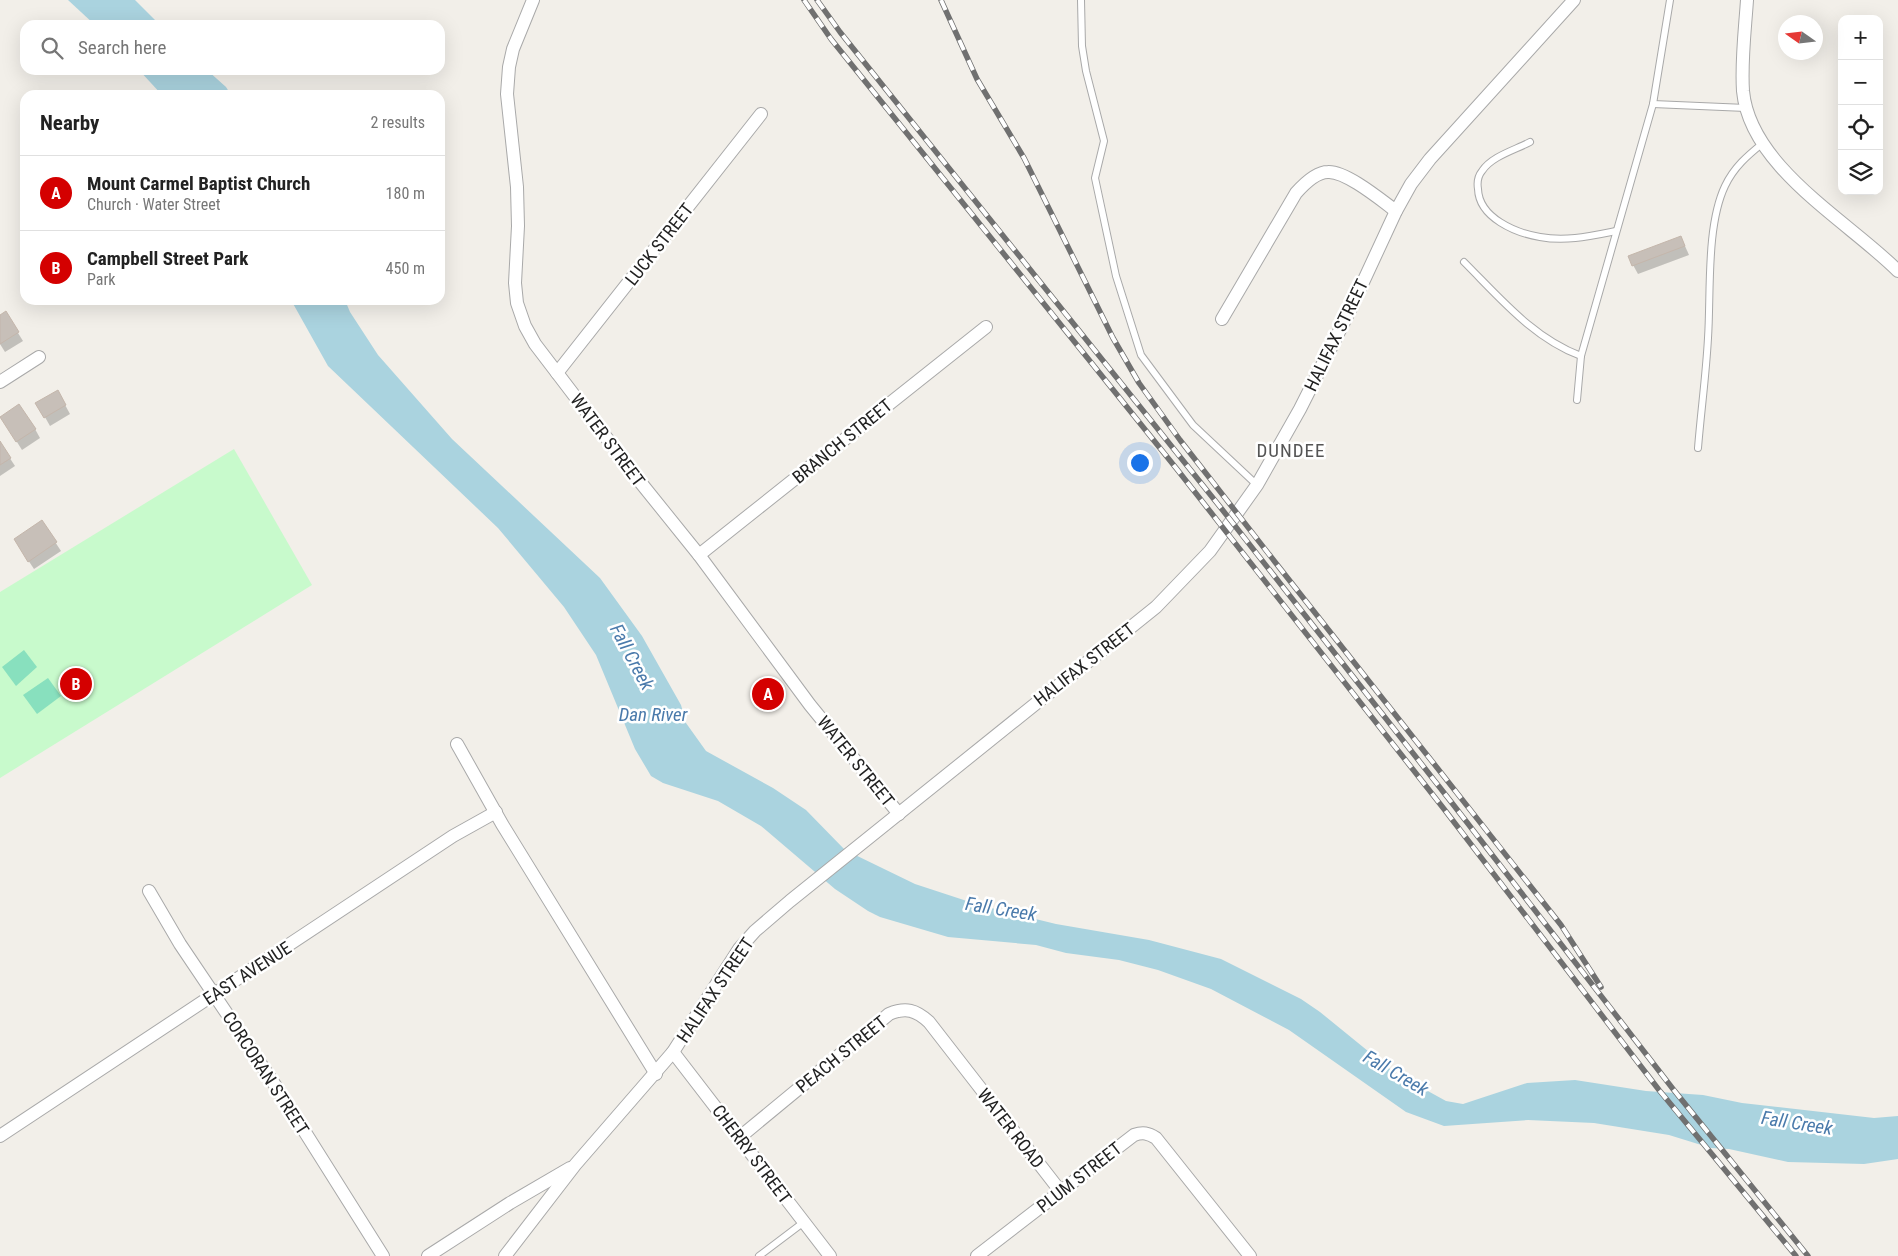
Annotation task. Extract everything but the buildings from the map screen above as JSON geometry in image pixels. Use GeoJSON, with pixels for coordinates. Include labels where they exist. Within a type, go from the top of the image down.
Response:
{"type":"FeatureCollection","features":[{"type":"Feature","properties":{"kind":"street","name":"WATER STREET"},"geometry":{"type":"LineString","coordinates":[[532,0],[514,49],[508,76],[507,94],[517,197],[518,226],[515,283],[517,303],[524,326],[535,344],[640,483],[699,555],[810,704],[899,814]]}},
{"type":"Feature","properties":{"kind":"street"},"geometry":{"type":"LineString","coordinates":[[1747,0],[1743,92],[1751,121],[1763,143],[1795,182],[1898,271]]}},
{"type":"Feature","properties":{"kind":"street","name":"HALIFAX STREET"},"geometry":{"type":"LineString","coordinates":[[506,1256],[576,1165],[674,1052],[739,949],[755,931],[1156,607],[1210,551],[1257,485],[1300,409],[1352,306],[1396,210],[1411,184],[1430,158],[1572,1]]}},
{"type":"Feature","properties":{"kind":"street","name":"LUCK STREET"},"geometry":{"type":"LineString","coordinates":[[557,373],[761,114]]}},
{"type":"Feature","properties":{"kind":"street"},"geometry":{"type":"LineString","coordinates":[[1222,320],[1296,193],[1304,184],[1319,174],[1327,171],[1336,172],[1360,185],[1396,210]]}},
{"type":"Feature","properties":{"kind":"street","name":"BRANCH STREET"},"geometry":{"type":"LineString","coordinates":[[699,555],[986,327]]}},
{"type":"Feature","properties":{"kind":"street"},"geometry":{"type":"LineString","coordinates":[[0,382],[39,357]]}},
{"type":"Feature","properties":{"kind":"street"},"geometry":{"type":"LineString","coordinates":[[457,744],[496,812],[656,1074]]}},
{"type":"Feature","properties":{"kind":"street","name":"EAST AVENUE"},"geometry":{"type":"LineString","coordinates":[[0,1136],[454,836],[496,812]]}},
{"type":"Feature","properties":{"kind":"street","name":"CORCORAN STREET"},"geometry":{"type":"LineString","coordinates":[[149,891],[180,944],[281,1094],[382,1256]]}},
{"type":"Feature","properties":{"kind":"street","name":"PEACH STREET"},"geometry":{"type":"LineString","coordinates":[[740,1137],[889,1014],[899,1010],[910,1009],[929,1022],[962,1064]]}},
{"type":"Feature","properties":{"kind":"street","name":"CHERRY STREET"},"geometry":{"type":"LineString","coordinates":[[674,1052],[830,1256]]}},
{"type":"Feature","properties":{"kind":"street","name":"WATER ROAD"},"geometry":{"type":"LineString","coordinates":[[962,1064],[1060,1192]]}},
{"type":"Feature","properties":{"kind":"street","name":"PLUM STREET"},"geometry":{"type":"LineString","coordinates":[[976,1256],[1134,1135],[1142,1132],[1149,1133],[1156,1138],[1250,1256]]}},
{"type":"Feature","properties":{"kind":"street"},"geometry":{"type":"LineString","coordinates":[[428,1256],[510,1203],[576,1165]]}},
{"type":"Feature","properties":{"kind":"lane"},"geometry":{"type":"LineString","coordinates":[[1081,0],[1081,38],[1084,62],[1104,141],[1095,178],[1116,276],[1141,355],[1192,425],[1257,485]]}},
{"type":"Feature","properties":{"kind":"lane"},"geometry":{"type":"LineString","coordinates":[[1577,400],[1581,356],[1653,104],[1670,0]]}},
{"type":"Feature","properties":{"kind":"lane"},"geometry":{"type":"LineString","coordinates":[[1653,104],[1746,108]]}},
{"type":"Feature","properties":{"kind":"lane"},"geometry":{"type":"LineString","coordinates":[[1530,142],[1491,162],[1481,172],[1477,183],[1478,192],[1481,203],[1492,216],[1505,226],[1524,234],[1541,237],[1559,239],[1583,238],[1616,231]]}},
{"type":"Feature","properties":{"kind":"lane"},"geometry":{"type":"LineString","coordinates":[[1698,448],[1708,337],[1712,245],[1719,203],[1725,186],[1736,167],[1763,143]]}},
{"type":"Feature","properties":{"kind":"lane"},"geometry":{"type":"LineString","coordinates":[[1464,262],[1525,323],[1562,349],[1581,356]]}},
{"type":"Feature","properties":{"kind":"lane"},"geometry":{"type":"LineString","coordinates":[[759,1256],[804,1222]]}},
{"type":"Feature","properties":{"kind":"green space"},"geometry":{"type":"Polygon","coordinates":[[[234,449],[312,585],[0,778],[0,592],[234,449]]]}},
{"type":"Feature","properties":{"kind":"green space"},"geometry":{"type":"Polygon","coordinates":[[[24,650],[37,667],[16,686],[2,667],[24,650]]]}},
{"type":"Feature","properties":{"kind":"green space"},"geometry":{"type":"Polygon","coordinates":[[[48,678],[61,696],[37,714],[23,695],[48,678]]]}},
{"type":"Feature","properties":{"kind":"water"},"geometry":{"type":"Polygon","coordinates":[[[68,0],[135,0],[155,20],[90,20],[68,0]]]}},
{"type":"Feature","properties":{"kind":"water"},"geometry":{"type":"Polygon","coordinates":[[[144,75],[213,75],[228,90],[157,90],[144,75]]]}},
{"type":"Feature","properties":{"kind":"water","name":"Dan River"},"geometry":{"type":"Polygon","coordinates":[[[294,305],[347,305],[378,355],[452,439],[600,578],[642,636],[681,705],[686,723],[706,751],[773,788],[806,810],[845,850],[915,884],[979,905],[1056,924],[1149,940],[1221,959],[1301,999],[1320,1012],[1395,1073],[1446,1101],[1463,1104],[1527,1083],[1575,1080],[1646,1091],[1703,1095],[1742,1103],[1874,1118],[1898,1116],[1898,1159],[1864,1164],[1788,1162],[1729,1149],[1711,1148],[1669,1135],[1594,1123],[1528,1120],[1444,1126],[1406,1112],[1289,1030],[1211,989],[1158,970],[1119,960],[1066,953],[1036,945],[948,937],[880,917],[868,911],[835,889],[761,826],[718,801],[663,783],[651,776],[635,749],[596,655],[564,607],[498,528],[328,366],[294,305]]]}},
{"type":"Feature","properties":{"kind":"railway"},"geometry":{"type":"LineString","coordinates":[[804,0],[831,39],[1176,468],[1444,809],[1659,1090],[1796,1256]]}},
{"type":"Feature","properties":{"kind":"railway"},"geometry":{"type":"LineString","coordinates":[[817,0],[840,32],[1221,508],[1673,1089],[1808,1256]]}},
{"type":"Feature","properties":{"kind":"railway"},"geometry":{"type":"LineString","coordinates":[[941,0],[977,79],[1024,158],[1113,338],[1139,383],[1180,440],[1561,925],[1601,987]]}},
{"type":"Feature","properties":{"kind":"place","name":"Campbell Street Park"},"geometry":{"type":"Point","coordinates":[76,684]}},
{"type":"Feature","properties":{"kind":"place","name":"Mount Carmel Baptist Church"},"geometry":{"type":"Point","coordinates":[768,694]}},
{"type":"Feature","properties":{"kind":"district","name":"DUNDEE"},"geometry":{"type":"Point","coordinates":[1291,450]}},
{"type":"Feature","properties":{"kind":"water label","name":"Fall Creek"},"geometry":{"type":"Point","coordinates":[632,657]}},
{"type":"Feature","properties":{"kind":"water label","name":"Fall Creek"},"geometry":{"type":"Point","coordinates":[1001,909]}},
{"type":"Feature","properties":{"kind":"water label","name":"Fall Creek"},"geometry":{"type":"Point","coordinates":[1396,1073]}},
{"type":"Feature","properties":{"kind":"water label","name":"Fall Creek"},"geometry":{"type":"Point","coordinates":[1797,1123]}}]}
